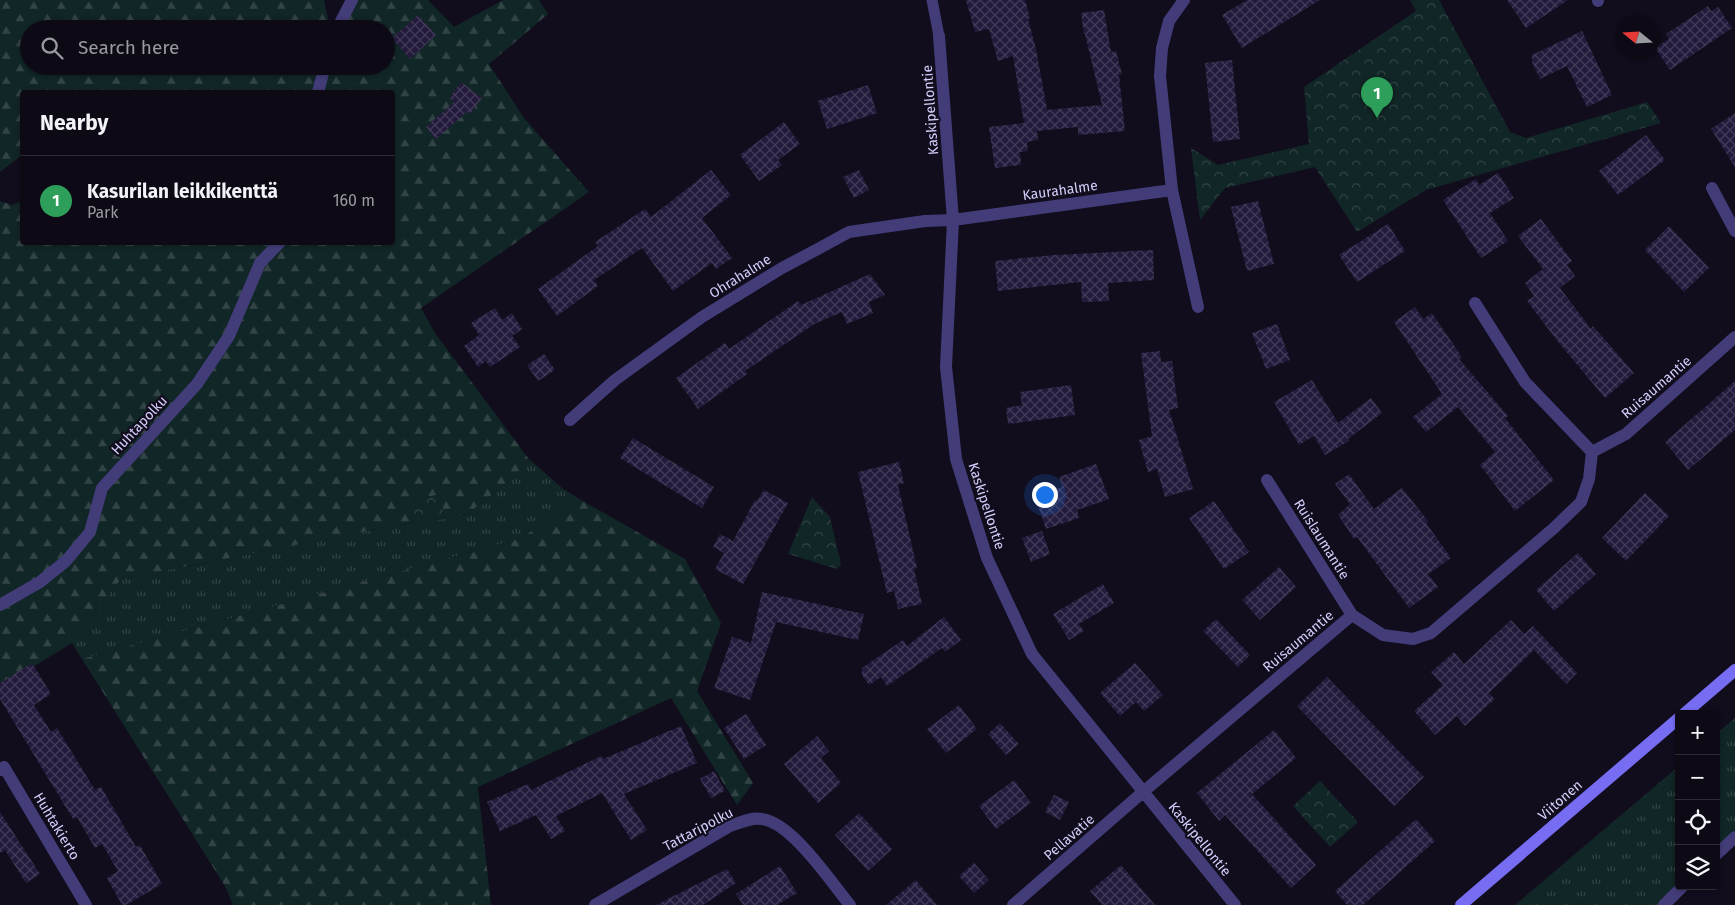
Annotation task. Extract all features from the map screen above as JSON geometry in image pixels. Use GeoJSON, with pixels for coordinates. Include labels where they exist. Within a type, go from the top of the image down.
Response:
{"type":"FeatureCollection","features":[{"type":"Feature","properties":{"kind":"main road"},"geometry":{"type":"LineString","coordinates":[[1689,710],[1735,670]]}},
{"type":"Feature","properties":{"kind":"main road","name":"Viitonen"},"geometry":{"type":"LineString","coordinates":[[1461,905],[1675,721]]}},
{"type":"Feature","properties":{"kind":"street"},"geometry":{"type":"LineString","coordinates":[[342,20],[352,0]]}},
{"type":"Feature","properties":{"kind":"street"},"geometry":{"type":"LineString","coordinates":[[1184,0],[1169,21],[1162,48],[1160,76],[1172,190],[1198,307]]}},
{"type":"Feature","properties":{"kind":"street","name":"Kaskipellontie"},"geometry":{"type":"LineString","coordinates":[[939,36],[953,220],[946,367],[956,459],[987,558],[1032,654],[1235,905]]}},
{"type":"Feature","properties":{"kind":"street"},"geometry":{"type":"LineString","coordinates":[[319,90],[323,75]]}},
{"type":"Feature","properties":{"kind":"street"},"geometry":{"type":"LineString","coordinates":[[1712,188],[1735,231]]}},
{"type":"Feature","properties":{"kind":"street","name":"Kaurahalme"},"geometry":{"type":"LineString","coordinates":[[953,220],[1172,190]]}},
{"type":"Feature","properties":{"kind":"street","name":"Ohrahalme"},"geometry":{"type":"LineString","coordinates":[[570,420],[615,380],[702,317],[782,268],[849,232],[925,221],[953,220]]}},
{"type":"Feature","properties":{"kind":"street","name":"Huhtapolku"},"geometry":{"type":"LineString","coordinates":[[0,605],[40,582],[66,561],[90,532],[102,488],[197,384],[229,336],[260,263],[277,245]]}},
{"type":"Feature","properties":{"kind":"street"},"geometry":{"type":"LineString","coordinates":[[1475,303],[1525,382],[1592,452]]}},
{"type":"Feature","properties":{"kind":"street","name":"Ruisaumantie"},"geometry":{"type":"LineString","coordinates":[[1143,792],[1352,615],[1383,635],[1413,639],[1431,633],[1547,534],[1581,502],[1589,479],[1592,452],[1626,434],[1735,337]]}},
{"type":"Feature","properties":{"kind":"street","name":"Ruislaumantie"},"geometry":{"type":"LineString","coordinates":[[1267,480],[1352,615]]}},
{"type":"Feature","properties":{"kind":"street","name":"Huhtakierto"},"geometry":{"type":"LineString","coordinates":[[1,766],[86,905]]}},
{"type":"Feature","properties":{"kind":"street","name":"Pellavatie"},"geometry":{"type":"LineString","coordinates":[[1013,905],[1143,792]]}},
{"type":"Feature","properties":{"kind":"street","name":"Tattaripolku"},"geometry":{"type":"LineString","coordinates":[[595,905],[728,827],[744,821],[763,819],[780,827],[796,839],[850,905]]}},
{"type":"Feature","properties":{"kind":"street"},"geometry":{"type":"LineString","coordinates":[[1720,851],[1735,837]]}},
{"type":"Feature","properties":{"kind":"street"},"geometry":{"type":"LineString","coordinates":[[1664,905],[1679,890]]}},
{"type":"Feature","properties":{"kind":"lane"},"geometry":{"type":"LineString","coordinates":[[932,0],[939,36]]}},
{"type":"Feature","properties":{"kind":"green space"},"geometry":{"type":"Polygon","coordinates":[[[0,0],[324,0],[328,20],[20,20],[20,75],[395,75],[395,20],[342,20],[352,0],[428,0],[454,27],[503,0],[539,0],[548,14],[489,64],[524,118],[589,192],[421,308],[435,333],[528,458],[518,473],[469,513],[444,519],[441,495],[411,498],[413,522],[121,579],[72,643],[0,687],[0,201],[12,205],[20,202],[20,245],[395,245],[395,90],[20,90],[20,157],[0,172],[0,0]]]}},
{"type":"Feature","properties":{"kind":"green space"},"geometry":{"type":"Polygon","coordinates":[[[1410,0],[1439,0],[1510,132],[1526,138],[1647,102],[1661,123],[1426,190],[1357,232],[1315,167],[1225,188],[1200,220],[1191,148],[1218,165],[1309,144],[1304,87],[1416,11],[1410,0]]]}},
{"type":"Feature","properties":{"kind":"green space"},"geometry":{"type":"Polygon","coordinates":[[[528,458],[562,488],[581,500],[519,539],[82,659],[72,643],[121,579],[413,522],[444,519],[469,513],[518,473],[528,458]]]}},
{"type":"Feature","properties":{"kind":"green space"},"geometry":{"type":"Polygon","coordinates":[[[441,495],[444,519],[413,522],[410,498],[441,495]]]}},
{"type":"Feature","properties":{"kind":"green space"},"geometry":{"type":"Polygon","coordinates":[[[812,497],[830,517],[841,564],[837,569],[788,554],[812,497]]]}},
{"type":"Feature","properties":{"kind":"green space"},"geometry":{"type":"Polygon","coordinates":[[[581,500],[685,559],[721,623],[697,691],[753,783],[737,805],[671,698],[478,787],[491,905],[233,905],[225,886],[82,659],[519,539],[581,500]]]}},
{"type":"Feature","properties":{"kind":"green space"},"geometry":{"type":"Polygon","coordinates":[[[1735,718],[1735,837],[1720,851],[1720,755],[1720,731],[1735,718]]]}},
{"type":"Feature","properties":{"kind":"green space"},"geometry":{"type":"Polygon","coordinates":[[[1675,769],[1676,890],[1664,905],[1515,905],[1675,769]]]}},
{"type":"Feature","properties":{"kind":"green space"},"geometry":{"type":"Polygon","coordinates":[[[1320,781],[1358,822],[1330,847],[1293,806],[1320,781]]]}},
{"type":"Feature","properties":{"kind":"building"},"geometry":{"type":"Polygon","coordinates":[[[966,0],[1025,0],[1047,110],[1102,105],[1084,34],[1081,13],[1104,10],[1111,52],[1116,51],[1122,74],[1119,75],[1125,131],[1078,135],[1078,127],[1037,131],[1038,140],[1027,142],[1028,151],[1020,152],[1021,165],[995,168],[989,127],[1024,123],[1013,56],[998,61],[989,29],[975,32],[966,0]]]}},
{"type":"Feature","properties":{"kind":"building"},"geometry":{"type":"Polygon","coordinates":[[[1247,0],[1320,0],[1242,48],[1222,15],[1247,0]]]}},
{"type":"Feature","properties":{"kind":"building"},"geometry":{"type":"Polygon","coordinates":[[[1507,0],[1568,0],[1526,28],[1507,0]]]}},
{"type":"Feature","properties":{"kind":"building"},"geometry":{"type":"Polygon","coordinates":[[[1708,6],[1711,11],[1718,7],[1732,28],[1670,70],[1660,55],[1660,45],[1669,39],[1666,34],[1708,6]]]}},
{"type":"Feature","properties":{"kind":"building"},"geometry":{"type":"Polygon","coordinates":[[[418,15],[436,35],[410,59],[395,42],[395,35],[418,15]]]}},
{"type":"Feature","properties":{"kind":"building"},"geometry":{"type":"Polygon","coordinates":[[[1582,31],[1612,95],[1587,107],[1567,66],[1540,79],[1532,62],[1532,55],[1582,31]]]}},
{"type":"Feature","properties":{"kind":"building"},"geometry":{"type":"Polygon","coordinates":[[[1232,60],[1240,139],[1213,142],[1205,63],[1232,60]]]}},
{"type":"Feature","properties":{"kind":"building"},"geometry":{"type":"Polygon","coordinates":[[[461,82],[482,98],[470,114],[467,112],[436,139],[426,127],[454,102],[449,98],[461,82]]]}},
{"type":"Feature","properties":{"kind":"building"},"geometry":{"type":"Polygon","coordinates":[[[868,85],[877,113],[827,129],[818,101],[868,85]]]}},
{"type":"Feature","properties":{"kind":"building"},"geometry":{"type":"Polygon","coordinates":[[[1735,113],[1735,167],[1711,129],[1735,113]]]}},
{"type":"Feature","properties":{"kind":"building"},"geometry":{"type":"Polygon","coordinates":[[[784,122],[800,144],[778,160],[782,165],[759,181],[740,155],[784,122]]]}},
{"type":"Feature","properties":{"kind":"building"},"geometry":{"type":"Polygon","coordinates":[[[1646,135],[1665,160],[1618,195],[1599,171],[1646,135]]]}},
{"type":"Feature","properties":{"kind":"building"},"geometry":{"type":"Polygon","coordinates":[[[711,170],[731,195],[702,218],[732,258],[716,269],[712,263],[673,291],[642,248],[594,280],[598,286],[557,316],[538,289],[598,246],[595,242],[645,209],[651,217],[711,170]]]}},
{"type":"Feature","properties":{"kind":"building"},"geometry":{"type":"Polygon","coordinates":[[[859,170],[869,190],[854,198],[843,177],[859,170]]]}},
{"type":"Feature","properties":{"kind":"building"},"geometry":{"type":"Polygon","coordinates":[[[1498,173],[1514,198],[1490,213],[1508,241],[1481,258],[1443,200],[1476,179],[1479,185],[1498,173]]]}},
{"type":"Feature","properties":{"kind":"building"},"geometry":{"type":"Polygon","coordinates":[[[1258,201],[1274,264],[1247,271],[1231,207],[1258,201]]]}},
{"type":"Feature","properties":{"kind":"building"},"geometry":{"type":"Polygon","coordinates":[[[1541,219],[1572,261],[1567,265],[1575,276],[1560,288],[1591,329],[1593,326],[1634,373],[1605,398],[1527,301],[1534,296],[1525,283],[1543,269],[1518,236],[1541,219]]]}},
{"type":"Feature","properties":{"kind":"building"},"geometry":{"type":"Polygon","coordinates":[[[1388,224],[1405,251],[1357,282],[1339,255],[1388,224]]]}},
{"type":"Feature","properties":{"kind":"building"},"geometry":{"type":"Polygon","coordinates":[[[1669,226],[1709,268],[1684,292],[1645,250],[1669,226]]]}},
{"type":"Feature","properties":{"kind":"building"},"geometry":{"type":"Polygon","coordinates":[[[1153,250],[1154,280],[1108,283],[1109,301],[1082,302],[1081,282],[998,291],[995,261],[1054,255],[1153,250]]]}},
{"type":"Feature","properties":{"kind":"building"},"geometry":{"type":"Polygon","coordinates":[[[870,274],[885,295],[869,302],[873,313],[847,324],[842,312],[816,323],[745,371],[747,374],[698,409],[676,378],[725,343],[729,349],[798,301],[801,305],[870,274]]]}},
{"type":"Feature","properties":{"kind":"building"},"geometry":{"type":"Polygon","coordinates":[[[1415,307],[1423,319],[1432,313],[1462,357],[1459,359],[1508,416],[1505,418],[1554,480],[1515,511],[1480,465],[1495,452],[1458,407],[1426,432],[1413,417],[1442,394],[1394,322],[1415,307]]]}},
{"type":"Feature","properties":{"kind":"building"},"geometry":{"type":"Polygon","coordinates":[[[495,308],[502,320],[512,313],[522,329],[512,336],[520,347],[490,367],[486,361],[478,367],[464,346],[479,335],[471,323],[495,308]]]}},
{"type":"Feature","properties":{"kind":"building"},"geometry":{"type":"Polygon","coordinates":[[[1277,324],[1290,360],[1266,369],[1252,333],[1277,324]]]}},
{"type":"Feature","properties":{"kind":"building"},"geometry":{"type":"Polygon","coordinates":[[[1160,351],[1161,362],[1172,361],[1178,408],[1169,410],[1193,489],[1165,497],[1157,469],[1148,472],[1139,440],[1152,436],[1141,353],[1160,351]]]}},
{"type":"Feature","properties":{"kind":"building"},"geometry":{"type":"Polygon","coordinates":[[[544,354],[555,370],[538,381],[527,365],[544,354]]]}},
{"type":"Feature","properties":{"kind":"building"},"geometry":{"type":"Polygon","coordinates":[[[1312,380],[1338,423],[1371,398],[1382,413],[1348,439],[1349,441],[1325,455],[1314,436],[1299,445],[1274,402],[1312,380]]]}},
{"type":"Feature","properties":{"kind":"building"},"geometry":{"type":"Polygon","coordinates":[[[1735,381],[1735,430],[1688,470],[1665,442],[1735,381]]]}},
{"type":"Feature","properties":{"kind":"building"},"geometry":{"type":"Polygon","coordinates":[[[1071,385],[1075,415],[1008,424],[1006,408],[1022,405],[1020,392],[1071,385]]]}},
{"type":"Feature","properties":{"kind":"building"},"geometry":{"type":"Polygon","coordinates":[[[633,438],[714,487],[702,508],[620,458],[633,438]]]}},
{"type":"Feature","properties":{"kind":"building"},"geometry":{"type":"Polygon","coordinates":[[[899,462],[904,483],[898,485],[917,568],[914,569],[922,604],[898,609],[894,591],[887,593],[858,472],[899,462]]]}},
{"type":"Feature","properties":{"kind":"building"},"geometry":{"type":"Polygon","coordinates":[[[1096,464],[1109,499],[1077,510],[1079,518],[1046,529],[1035,497],[1062,487],[1059,477],[1096,464]]]}},
{"type":"Feature","properties":{"kind":"building"},"geometry":{"type":"Polygon","coordinates":[[[1349,474],[1374,509],[1402,488],[1428,521],[1426,523],[1451,558],[1428,574],[1438,587],[1409,608],[1357,537],[1354,539],[1338,515],[1350,504],[1335,484],[1349,474]]]}},
{"type":"Feature","properties":{"kind":"building"},"geometry":{"type":"Polygon","coordinates":[[[764,490],[788,503],[743,584],[715,569],[724,553],[713,547],[720,534],[733,541],[755,500],[757,501],[764,490]]]}},
{"type":"Feature","properties":{"kind":"building"},"geometry":{"type":"Polygon","coordinates":[[[1645,493],[1669,516],[1626,561],[1602,538],[1645,493]]]}},
{"type":"Feature","properties":{"kind":"building"},"geometry":{"type":"Polygon","coordinates":[[[1214,501],[1249,552],[1224,569],[1189,518],[1214,501]]]}},
{"type":"Feature","properties":{"kind":"building"},"geometry":{"type":"Polygon","coordinates":[[[1042,531],[1050,554],[1031,562],[1022,538],[1042,531]]]}},
{"type":"Feature","properties":{"kind":"building"},"geometry":{"type":"Polygon","coordinates":[[[1578,553],[1596,574],[1554,611],[1536,590],[1578,553]]]}},
{"type":"Feature","properties":{"kind":"building"},"geometry":{"type":"Polygon","coordinates":[[[1279,567],[1296,587],[1260,620],[1242,600],[1279,567]]]}},
{"type":"Feature","properties":{"kind":"building"},"geometry":{"type":"Polygon","coordinates":[[[1103,584],[1114,603],[1079,624],[1084,631],[1069,640],[1053,614],[1103,584]]]}},
{"type":"Feature","properties":{"kind":"building"},"geometry":{"type":"Polygon","coordinates":[[[762,592],[864,614],[858,640],[776,622],[750,700],[714,688],[732,637],[751,643],[762,592]]]}},
{"type":"Feature","properties":{"kind":"building"},"geometry":{"type":"Polygon","coordinates":[[[944,617],[961,640],[945,652],[942,648],[887,686],[881,677],[869,685],[862,675],[862,668],[903,640],[907,646],[944,617]]]}},
{"type":"Feature","properties":{"kind":"building"},"geometry":{"type":"Polygon","coordinates":[[[1216,619],[1250,655],[1238,667],[1203,631],[1216,619]]]}},
{"type":"Feature","properties":{"kind":"building"},"geometry":{"type":"Polygon","coordinates":[[[1511,620],[1524,634],[1533,626],[1577,673],[1566,684],[1534,650],[1489,693],[1495,699],[1465,726],[1457,716],[1435,735],[1414,711],[1443,685],[1431,672],[1454,652],[1464,664],[1511,620]]]}},
{"type":"Feature","properties":{"kind":"building"},"geometry":{"type":"Polygon","coordinates":[[[32,663],[51,694],[34,705],[51,732],[57,728],[95,790],[101,787],[136,847],[140,845],[162,884],[126,905],[122,905],[107,878],[118,871],[102,844],[95,848],[77,817],[73,819],[0,699],[0,683],[32,663]]]}},
{"type":"Feature","properties":{"kind":"building"},"geometry":{"type":"Polygon","coordinates":[[[1135,663],[1163,695],[1144,711],[1136,702],[1120,716],[1100,693],[1135,663]]]}},
{"type":"Feature","properties":{"kind":"building"},"geometry":{"type":"Polygon","coordinates":[[[1327,677],[1424,777],[1394,806],[1297,706],[1327,677]]]}},
{"type":"Feature","properties":{"kind":"building"},"geometry":{"type":"Polygon","coordinates":[[[959,705],[977,729],[946,753],[927,729],[959,705]]]}},
{"type":"Feature","properties":{"kind":"building"},"geometry":{"type":"Polygon","coordinates":[[[746,714],[766,745],[744,759],[724,728],[746,714]]]}},
{"type":"Feature","properties":{"kind":"building"},"geometry":{"type":"Polygon","coordinates":[[[1000,723],[1019,744],[1006,755],[988,734],[1000,723]]]}},
{"type":"Feature","properties":{"kind":"building"},"geometry":{"type":"Polygon","coordinates":[[[681,726],[697,763],[624,794],[647,830],[631,840],[602,793],[556,816],[565,831],[551,839],[536,815],[500,831],[487,802],[528,784],[531,790],[601,756],[603,759],[681,726]]]}},
{"type":"Feature","properties":{"kind":"building"},"geometry":{"type":"Polygon","coordinates":[[[1274,730],[1296,758],[1252,794],[1316,865],[1291,888],[1225,815],[1219,821],[1197,793],[1274,730]]]}},
{"type":"Feature","properties":{"kind":"building"},"geometry":{"type":"Polygon","coordinates":[[[817,736],[829,751],[821,758],[841,783],[818,803],[784,764],[817,736]]]}},
{"type":"Feature","properties":{"kind":"building"},"geometry":{"type":"Polygon","coordinates":[[[714,771],[725,791],[711,798],[700,779],[714,771]]]}},
{"type":"Feature","properties":{"kind":"building"},"geometry":{"type":"Polygon","coordinates":[[[1014,780],[1031,803],[996,829],[979,806],[1014,780]]]}},
{"type":"Feature","properties":{"kind":"building"},"geometry":{"type":"Polygon","coordinates":[[[1054,795],[1069,802],[1060,820],[1045,812],[1054,795]]]}},
{"type":"Feature","properties":{"kind":"building"},"geometry":{"type":"Polygon","coordinates":[[[0,812],[40,874],[26,883],[5,850],[0,853],[0,812]]]}},
{"type":"Feature","properties":{"kind":"building"},"geometry":{"type":"Polygon","coordinates":[[[859,813],[892,849],[868,871],[835,835],[859,813]]]}},
{"type":"Feature","properties":{"kind":"building"},"geometry":{"type":"Polygon","coordinates":[[[1416,819],[1435,841],[1363,905],[1347,905],[1335,891],[1416,819]]]}},
{"type":"Feature","properties":{"kind":"building"},"geometry":{"type":"Polygon","coordinates":[[[974,863],[989,880],[974,893],[959,876],[974,863]]]}},
{"type":"Feature","properties":{"kind":"building"},"geometry":{"type":"Polygon","coordinates":[[[1121,865],[1155,905],[1102,905],[1090,891],[1121,865]]]}},
{"type":"Feature","properties":{"kind":"building"},"geometry":{"type":"Polygon","coordinates":[[[780,866],[797,893],[777,905],[743,905],[736,894],[780,866]]]}},
{"type":"Feature","properties":{"kind":"building"},"geometry":{"type":"Polygon","coordinates":[[[727,869],[736,883],[703,905],[656,905],[727,869]]]}},
{"type":"Feature","properties":{"kind":"building"},"geometry":{"type":"Polygon","coordinates":[[[916,880],[937,905],[886,905],[916,880]]]}},
{"type":"Feature","properties":{"kind":"place","name":"Kasurilan leikkikenttä"},"geometry":{"type":"Point","coordinates":[1377,118]}}]}
